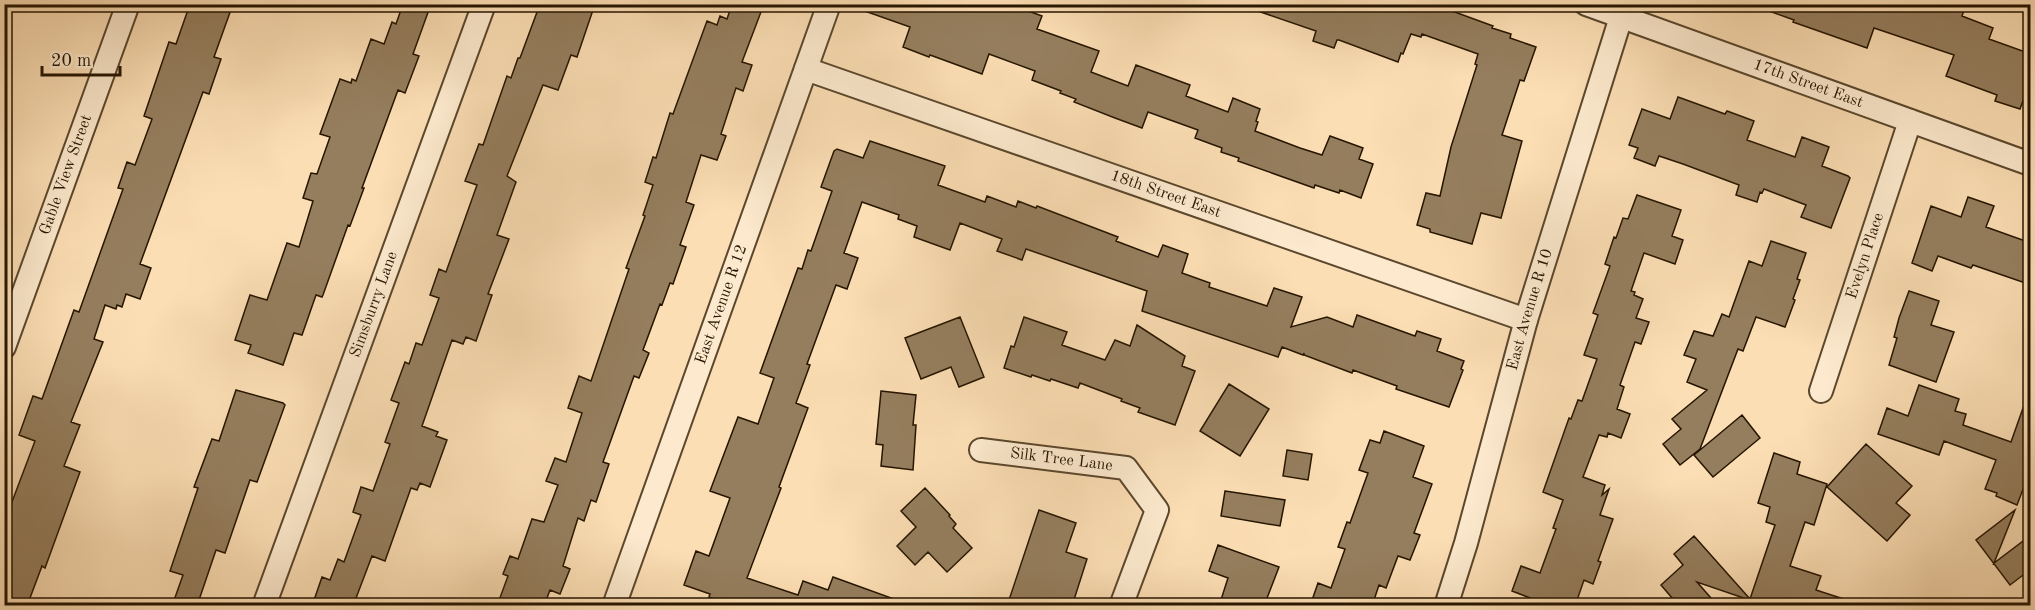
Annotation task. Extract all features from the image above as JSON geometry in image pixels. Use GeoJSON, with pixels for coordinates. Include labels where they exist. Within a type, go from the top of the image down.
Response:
{"type":"FeatureCollection","features":[{"type":"Feature","properties":{"kind":"street","name":"Gable View Street"},"geometry":{"type":"LineString","coordinates":[[4,347],[128,4]]}},
{"type":"Feature","properties":{"kind":"street","name":"Simsburry Lane"},"geometry":{"type":"LineString","coordinates":[[264,606],[484,4]]}},
{"type":"Feature","properties":{"kind":"street","name":"East Avenue R 12"},"geometry":{"type":"LineString","coordinates":[[614,606],[829,4]]}},
{"type":"Feature","properties":{"kind":"street","name":"17th Street East"},"geometry":{"type":"LineString","coordinates":[[1586,4],[2031,164]]}},
{"type":"Feature","properties":{"kind":"street","name":"East Avenue R 10"},"geometry":{"type":"LineString","coordinates":[[1446,606],[1466,543],[1526,320],[1621,17]]}},
{"type":"Feature","properties":{"kind":"street","name":"18th Street East"},"geometry":{"type":"LineString","coordinates":[[806,69],[1526,320]]}},
{"type":"Feature","properties":{"kind":"street","name":"Evelyn Place"},"geometry":{"type":"LineString","coordinates":[[1821,391],[1910,121]]}},
{"type":"Feature","properties":{"kind":"street","name":"Silk Tree Lane"},"geometry":{"type":"LineString","coordinates":[[981,450],[1126,468],[1157,510],[1121,606]]}},
{"type":"Feature","properties":{"kind":"building"},"geometry":{"type":"Polygon","coordinates":[[[190,4],[233,4],[214,57],[221,59],[209,94],[203,92],[140,264],[151,268],[140,299],[126,294],[122,307],[117,305],[116,309],[105,305],[94,339],[103,342],[71,422],[80,425],[64,466],[80,472],[45,568],[42,566],[27,606],[22,606],[4,599],[4,523],[35,441],[19,435],[33,396],[42,399],[74,310],[79,312],[123,189],[118,188],[127,162],[135,165],[152,119],[144,116],[169,42],[176,44],[190,4]]]}},
{"type":"Feature","properties":{"kind":"building"},"geometry":{"type":"Polygon","coordinates":[[[403,4],[431,4],[413,54],[419,56],[405,93],[398,90],[323,295],[322,297],[316,295],[302,335],[294,333],[283,365],[248,353],[251,345],[235,340],[250,295],[267,300],[287,243],[299,247],[313,201],[303,198],[311,173],[317,174],[330,137],[320,134],[340,79],[351,83],[352,79],[356,81],[371,39],[384,44],[392,22],[396,24],[403,4]]]}},
{"type":"Feature","properties":{"kind":"building"},"geometry":{"type":"Polygon","coordinates":[[[540,4],[595,4],[577,57],[571,55],[558,90],[543,85],[507,176],[516,182],[497,235],[509,239],[488,294],[492,295],[476,341],[466,337],[463,344],[452,340],[422,426],[438,432],[436,436],[447,440],[430,487],[420,483],[417,490],[411,488],[385,561],[372,556],[353,606],[312,606],[322,577],[330,580],[338,559],[344,562],[361,515],[353,512],[361,487],[373,491],[390,444],[385,442],[399,403],[391,400],[405,362],[409,364],[416,343],[422,345],[439,298],[430,295],[439,269],[446,272],[477,185],[465,181],[479,144],[483,145],[507,76],[511,78],[518,58],[520,58],[540,4]]]}},
{"type":"Feature","properties":{"kind":"building"},"geometry":{"type":"Polygon","coordinates":[[[732,4],[764,4],[742,62],[752,65],[743,91],[736,88],[721,134],[726,136],[717,160],[701,155],[686,202],[694,205],[680,245],[686,247],[673,284],[670,283],[662,305],[660,304],[643,350],[649,353],[639,378],[634,376],[603,462],[609,464],[596,502],[591,500],[584,521],[578,518],[563,566],[570,569],[560,594],[550,590],[544,606],[497,606],[508,576],[503,574],[510,556],[518,559],[532,519],[544,522],[558,485],[546,481],[555,458],[566,462],[582,413],[568,408],[579,376],[591,381],[629,269],[626,268],[645,216],[643,215],[653,185],[645,182],[653,157],[656,158],[670,113],[673,114],[707,21],[717,25],[720,16],[727,19],[732,4]]]}},
{"type":"Feature","properties":{"kind":"building"},"geometry":{"type":"Polygon","coordinates":[[[856,4],[1009,4],[1042,16],[1037,29],[1099,51],[1091,72],[1128,86],[1136,65],[1190,85],[1186,96],[1228,112],[1233,98],[1260,109],[1255,131],[1322,155],[1330,136],[1363,148],[1359,159],[1373,164],[1361,198],[1340,190],[1339,193],[1315,185],[1314,188],[1238,161],[1239,158],[1221,152],[1222,148],[1195,138],[1198,130],[1148,112],[1142,128],[1074,102],[1076,99],[1060,93],[1061,91],[1032,80],[1035,71],[989,54],[982,74],[903,47],[910,27],[856,8],[856,4]]]}},
{"type":"Feature","properties":{"kind":"building"},"geometry":{"type":"Polygon","coordinates":[[[1250,4],[1349,4],[1368,11],[1371,4],[1433,4],[1493,26],[1492,28],[1511,34],[1510,38],[1536,47],[1524,81],[1520,80],[1502,135],[1522,141],[1501,218],[1481,213],[1472,244],[1430,232],[1430,229],[1417,225],[1426,193],[1440,196],[1451,147],[1477,65],[1475,64],[1478,54],[1422,34],[1421,37],[1411,34],[1398,62],[1339,40],[1334,48],[1313,41],[1316,31],[1249,8],[1250,4]]]}},
{"type":"Feature","properties":{"kind":"building"},"geometry":{"type":"Polygon","coordinates":[[[1759,4],[1966,4],[1962,16],[1993,28],[1989,39],[2031,54],[2031,95],[2026,93],[2020,109],[1995,101],[1997,95],[1946,76],[1954,55],[1874,28],[1867,48],[1793,22],[1794,20],[1758,7],[1759,4]]]}},
{"type":"Feature","properties":{"kind":"building"},"geometry":{"type":"Polygon","coordinates":[[[1678,97],[1725,114],[1727,111],[1754,121],[1747,140],[1795,157],[1802,137],[1829,147],[1822,166],[1850,178],[1831,228],[1801,217],[1806,205],[1764,189],[1762,193],[1760,192],[1757,202],[1736,195],[1739,185],[1683,164],[1659,156],[1655,166],[1634,158],[1638,148],[1629,145],[1642,109],[1670,119],[1678,97]]]}},
{"type":"Feature","properties":{"kind":"building"},"geometry":{"type":"Polygon","coordinates":[[[870,141],[945,166],[938,185],[985,202],[987,196],[1016,207],[1018,201],[1036,208],[1037,206],[1118,237],[1116,241],[1158,257],[1163,245],[1188,254],[1182,273],[1210,283],[1209,287],[1267,306],[1274,288],[1302,297],[1291,327],[1327,317],[1353,327],[1357,315],[1415,336],[1417,331],[1441,339],[1437,351],[1464,361],[1461,369],[1463,370],[1449,407],[1396,389],[1397,386],[1353,370],[1352,373],[1304,355],[1304,353],[1303,355],[1282,347],[1278,357],[1142,311],[1147,291],[1026,249],[1022,260],[997,251],[1002,239],[960,223],[950,250],[914,237],[917,226],[898,219],[899,215],[862,202],[844,253],[858,258],[847,289],[836,285],[807,364],[810,365],[796,403],[808,408],[747,578],[798,595],[803,581],[828,590],[833,577],[905,603],[905,606],[732,606],[709,597],[710,594],[684,585],[696,551],[709,556],[730,498],[710,491],[738,417],[758,424],[774,378],[760,373],[798,268],[802,269],[808,250],[811,251],[832,191],[821,187],[834,151],[837,149],[863,158],[870,141]]]}},
{"type":"Feature","properties":{"kind":"building"},"geometry":{"type":"Polygon","coordinates":[[[1637,195],[1681,210],[1672,236],[1683,240],[1675,264],[1644,253],[1631,291],[1643,299],[1636,318],[1649,322],[1641,344],[1635,342],[1620,385],[1624,387],[1617,409],[1630,414],[1621,438],[1608,433],[1607,437],[1599,435],[1583,477],[1605,485],[1602,495],[1609,489],[1600,515],[1613,519],[1598,561],[1601,562],[1593,584],[1584,580],[1575,606],[1551,606],[1512,591],[1521,566],[1540,573],[1556,529],[1553,528],[1563,500],[1543,492],[1569,418],[1571,419],[1578,400],[1582,401],[1597,359],[1584,355],[1598,315],[1593,313],[1610,266],[1605,264],[1614,237],[1616,238],[1623,218],[1628,219],[1637,195]]]}},
{"type":"Feature","properties":{"kind":"building"},"geometry":{"type":"Polygon","coordinates":[[[1968,197],[1994,206],[1986,227],[2031,243],[2031,285],[1973,265],[1971,268],[1938,256],[1932,271],[1912,263],[1931,206],[1961,217],[1968,197]]]}},
{"type":"Feature","properties":{"kind":"building"},"geometry":{"type":"Polygon","coordinates":[[[1771,241],[1806,253],[1797,279],[1800,280],[1793,299],[1795,300],[1785,327],[1756,317],[1743,351],[1738,349],[1700,449],[1680,465],[1663,444],[1681,429],[1672,419],[1707,390],[1687,382],[1696,359],[1684,355],[1694,331],[1713,336],[1722,314],[1729,317],[1749,261],[1762,266],[1771,241]]]}},
{"type":"Feature","properties":{"kind":"building"},"geometry":{"type":"Polygon","coordinates":[[[1909,291],[1939,301],[1931,325],[1954,332],[1936,382],[1889,365],[1897,338],[1894,337],[1899,318],[1909,291]]]}},
{"type":"Feature","properties":{"kind":"building"},"geometry":{"type":"Polygon","coordinates":[[[960,317],[984,377],[959,387],[951,367],[921,379],[905,338],[960,317]]]}},
{"type":"Feature","properties":{"kind":"building"},"geometry":{"type":"Polygon","coordinates":[[[1024,317],[1067,332],[1062,345],[1105,360],[1115,340],[1130,346],[1137,325],[1185,356],[1182,366],[1195,371],[1175,425],[1138,412],[1140,408],[1121,401],[1122,399],[1080,383],[1078,388],[1004,368],[1024,317]]]}},
{"type":"Feature","properties":{"kind":"building"},"geometry":{"type":"Polygon","coordinates":[[[1229,384],[1269,409],[1240,456],[1200,431],[1229,384]]]}},
{"type":"Feature","properties":{"kind":"building"},"geometry":{"type":"Polygon","coordinates":[[[1919,385],[1959,399],[1955,411],[1966,414],[1963,425],[2011,442],[2028,394],[2031,395],[2031,468],[2017,505],[1985,489],[1996,460],[1944,441],[1939,455],[1878,434],[1887,408],[1908,416],[1919,385]]]}},
{"type":"Feature","properties":{"kind":"building"},"geometry":{"type":"Polygon","coordinates":[[[236,390],[285,405],[257,482],[250,480],[225,553],[216,550],[197,606],[172,606],[183,575],[170,571],[198,488],[194,487],[212,439],[219,441],[236,390]]]}},
{"type":"Feature","properties":{"kind":"building"},"geometry":{"type":"Polygon","coordinates":[[[881,391],[916,395],[913,470],[881,466],[883,445],[876,444],[881,391]]]}},
{"type":"Feature","properties":{"kind":"building"},"geometry":{"type":"Polygon","coordinates":[[[1742,415],[1760,438],[1713,477],[1694,455],[1742,415]]]}},
{"type":"Feature","properties":{"kind":"building"},"geometry":{"type":"Polygon","coordinates":[[[1384,431],[1424,446],[1413,477],[1432,484],[1414,533],[1420,535],[1410,560],[1398,556],[1386,588],[1379,585],[1372,606],[1310,606],[1318,583],[1331,588],[1345,549],[1338,547],[1347,522],[1350,523],[1368,473],[1359,470],[1370,440],[1380,443],[1384,431]]]}},
{"type":"Feature","properties":{"kind":"building"},"geometry":{"type":"Polygon","coordinates":[[[1866,444],[1912,486],[1896,503],[1910,515],[1887,541],[1827,487],[1866,444]]]}},
{"type":"Feature","properties":{"kind":"building"},"geometry":{"type":"Polygon","coordinates":[[[1287,450],[1312,454],[1308,480],[1283,476],[1287,450]]]}},
{"type":"Feature","properties":{"kind":"building"},"geometry":{"type":"Polygon","coordinates":[[[1774,453],[1800,462],[1797,474],[1827,484],[1814,525],[1805,522],[1790,566],[1821,576],[1816,590],[1853,602],[1852,606],[1767,606],[1697,582],[1718,606],[1679,606],[1661,585],[1683,565],[1674,554],[1694,536],[1750,599],[1775,525],[1766,522],[1770,507],[1758,503],[1774,453]]]}},
{"type":"Feature","properties":{"kind":"building"},"geometry":{"type":"Polygon","coordinates":[[[925,488],[950,515],[956,524],[953,528],[972,548],[947,572],[928,552],[915,565],[897,546],[916,527],[901,511],[925,488]]]}},
{"type":"Feature","properties":{"kind":"building"},"geometry":{"type":"Polygon","coordinates":[[[1225,491],[1285,500],[1280,526],[1221,516],[1225,491]]]}},
{"type":"Feature","properties":{"kind":"building"},"geometry":{"type":"Polygon","coordinates":[[[1039,510],[1076,523],[1066,552],[1087,559],[1072,606],[1007,606],[1039,510]]]}},
{"type":"Feature","properties":{"kind":"building"},"geometry":{"type":"Polygon","coordinates":[[[2015,510],[1994,563],[2031,535],[2031,569],[2010,585],[1976,540],[2015,510]]]}},
{"type":"Feature","properties":{"kind":"building"},"geometry":{"type":"Polygon","coordinates":[[[1218,545],[1279,567],[1264,606],[1219,606],[1228,578],[1209,571],[1218,545]]]}}]}
